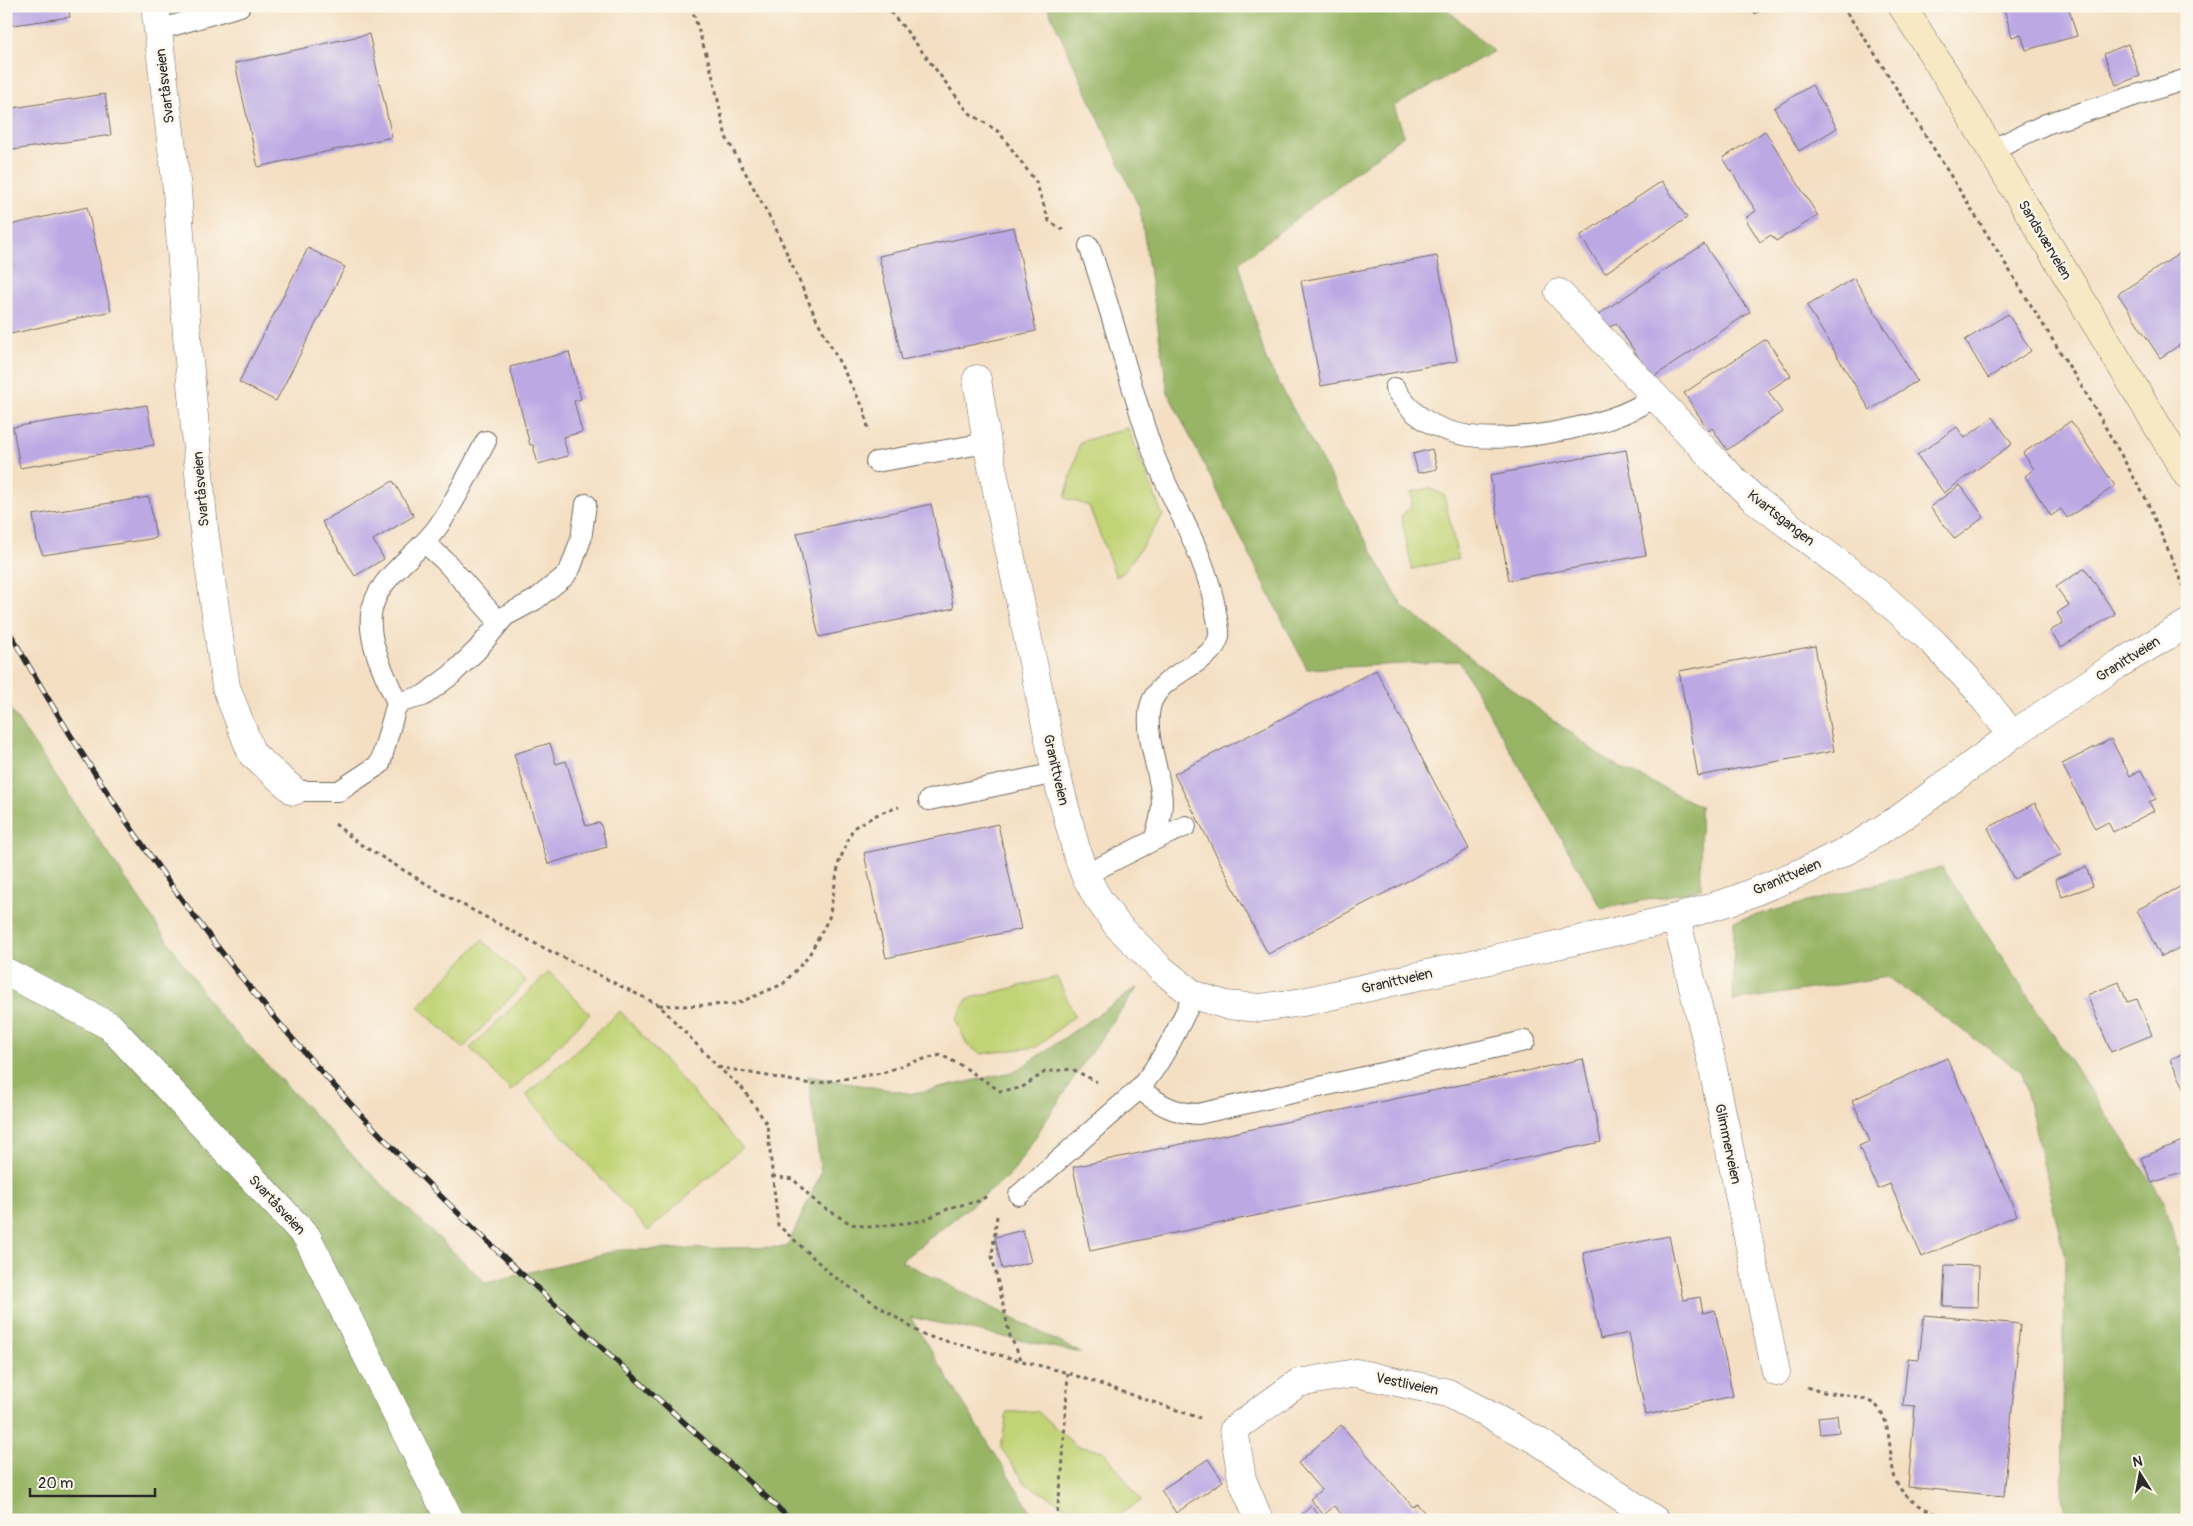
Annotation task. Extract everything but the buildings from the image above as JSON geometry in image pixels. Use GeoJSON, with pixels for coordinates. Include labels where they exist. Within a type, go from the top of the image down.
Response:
{"type":"FeatureCollection","features":[{"type":"Feature","properties":{"kind":"main road","name":"Sandsværveien"},"geometry":{"type":"LineString","coordinates":[[1902,6],[2187,475]]}},
{"type":"Feature","properties":{"kind":"street","name":"Svartåsveien"},"geometry":{"type":"LineString","coordinates":[[156,18],[178,190],[188,349],[204,528],[226,687],[252,754],[294,791]]}},
{"type":"Feature","properties":{"kind":"street","name":"Kvartsgangen"},"geometry":{"type":"LineString","coordinates":[[1559,293],[1718,464],[1754,498],[1882,597],[1934,643],[1976,688],[2012,735]]}},
{"type":"Feature","properties":{"kind":"street","name":"Granittveien"},"geometry":{"type":"LineString","coordinates":[[976,379],[987,443],[1056,773],[1074,845],[1085,875],[1097,898],[1117,925],[1161,969],[1194,995],[1226,1005],[1260,1008],[1303,1002],[1676,918],[1737,899],[1807,870],[1854,847],[1903,816],[2012,735],[2117,665],[2187,624]]}},
{"type":"Feature","properties":{"kind":"street","name":"Glimmerveien"},"geometry":{"type":"LineString","coordinates":[[1676,918],[1710,1055],[1776,1372]]}},
{"type":"Feature","properties":{"kind":"street","name":"Svartåsveien"},"geometry":{"type":"LineString","coordinates":[[6,972],[110,1026],[307,1238],[450,1520]]}},
{"type":"Feature","properties":{"kind":"street","name":"Vestliveien"},"geometry":{"type":"LineString","coordinates":[[1234,1429],[1298,1383],[1356,1373],[1448,1393],[1538,1441],[1655,1520]]}},
{"type":"Feature","properties":{"kind":"street"},"geometry":{"type":"LineString","coordinates":[[1234,1429],[1242,1479],[1259,1520]]}},
{"type":"Feature","properties":{"kind":"lane"},"geometry":{"type":"LineString","coordinates":[[156,18],[240,6]]}},
{"type":"Feature","properties":{"kind":"lane"},"geometry":{"type":"LineString","coordinates":[[1991,150],[2046,124],[2187,79]]}},
{"type":"Feature","properties":{"kind":"lane"},"geometry":{"type":"LineString","coordinates":[[1089,246],[1106,294],[1154,453],[1204,566],[1214,600],[1218,623],[1219,636],[1212,648],[1201,659],[1163,685],[1154,696],[1148,714],[1151,742],[1162,794],[1162,814],[1154,840]]}},
{"type":"Feature","properties":{"kind":"lane"},"geometry":{"type":"LineString","coordinates":[[1395,388],[1408,407],[1419,417],[1437,427],[1457,434],[1501,439],[1526,438],[1599,423],[1642,406],[1655,396]]}},
{"type":"Feature","properties":{"kind":"lane"},"geometry":{"type":"LineString","coordinates":[[294,791],[339,791],[380,764],[396,703],[374,642],[371,615],[380,591],[387,580],[425,543],[439,524],[486,441]]}},
{"type":"Feature","properties":{"kind":"lane"},"geometry":{"type":"LineString","coordinates":[[876,462],[987,443]]}},
{"type":"Feature","properties":{"kind":"lane"},"geometry":{"type":"LineString","coordinates":[[396,703],[423,696],[451,675],[477,650],[505,616],[548,591],[571,567],[581,539],[586,504]]}},
{"type":"Feature","properties":{"kind":"lane"},"geometry":{"type":"LineString","coordinates":[[425,543],[445,561],[499,622]]}},
{"type":"Feature","properties":{"kind":"lane"},"geometry":{"type":"LineString","coordinates":[[929,800],[1056,773]]}},
{"type":"Feature","properties":{"kind":"lane"},"geometry":{"type":"LineString","coordinates":[[1085,875],[1186,826]]}},
{"type":"Feature","properties":{"kind":"lane"},"geometry":{"type":"LineString","coordinates":[[1019,1194],[1132,1095],[1152,1074],[1174,1037],[1194,995]]}},
{"type":"Feature","properties":{"kind":"lane"},"geometry":{"type":"LineString","coordinates":[[1132,1095],[1181,1114],[1198,1114],[1525,1041]]}},
{"type":"Feature","properties":{"kind":"path"},"geometry":{"type":"LineString","coordinates":[[692,6],[712,73],[726,137],[776,229],[815,316],[864,409],[876,462]]}},
{"type":"Feature","properties":{"kind":"path"},"geometry":{"type":"LineString","coordinates":[[885,6],[905,29],[968,112],[999,132],[1024,164],[1036,182],[1049,221],[1089,246]]}},
{"type":"Feature","properties":{"kind":"path"},"geometry":{"type":"LineString","coordinates":[[1842,6],[1870,46],[2090,400],[2146,499],[2185,590]]}},
{"type":"Feature","properties":{"kind":"path"},"geometry":{"type":"LineString","coordinates":[[294,791],[360,844],[450,898],[540,946],[659,1005],[718,1067],[743,1088],[767,1124],[778,1225],[833,1276],[923,1335],[1068,1373],[1234,1429]]}},
{"type":"Feature","properties":{"kind":"path"},"geometry":{"type":"LineString","coordinates":[[659,1005],[736,1004],[783,984],[808,956],[830,918],[839,862],[852,828],[880,812],[929,800]]}},
{"type":"Feature","properties":{"kind":"path"},"geometry":{"type":"LineString","coordinates":[[718,1067],[811,1084],[882,1074],[912,1062],[941,1055],[1000,1091],[1021,1088],[1046,1072],[1072,1069],[1132,1095]]}},
{"type":"Feature","properties":{"kind":"path"},"geometry":{"type":"LineString","coordinates":[[772,1176],[793,1179],[818,1204],[850,1224],[870,1227],[922,1221],[952,1208],[979,1201],[999,1188],[1019,1194],[995,1218],[992,1256],[1010,1336],[1022,1360]]}},
{"type":"Feature","properties":{"kind":"path"},"geometry":{"type":"LineString","coordinates":[[1776,1372],[1818,1392],[1859,1396],[1876,1405],[1886,1422],[1896,1482],[1912,1501],[1947,1520]]}},
{"type":"Feature","properties":{"kind":"path"},"geometry":{"type":"LineString","coordinates":[[1056,1520],[1062,1474],[1068,1373]]}},
{"type":"Feature","properties":{"kind":"green space"},"geometry":{"type":"Polygon","coordinates":[[[1047,6],[1443,6],[1494,51],[1394,106],[1404,135],[1239,263],[1266,360],[1402,606],[1606,760],[1700,806],[1701,889],[1602,909],[1459,661],[1307,669],[1168,393],[1140,209],[1047,6]]]}},
{"type":"Feature","properties":{"kind":"green space"},"geometry":{"type":"Polygon","coordinates":[[[1128,428],[1163,516],[1124,572],[1116,577],[1089,506],[1065,498],[1080,442],[1128,428]]]}},
{"type":"Feature","properties":{"kind":"green space"},"geometry":{"type":"Polygon","coordinates":[[[1429,488],[1444,495],[1458,559],[1412,569],[1401,516],[1412,506],[1411,492],[1429,488]]]}},
{"type":"Feature","properties":{"kind":"green space"},"geometry":{"type":"Polygon","coordinates":[[[6,703],[216,1012],[365,1168],[486,1283],[619,1250],[787,1247],[821,1173],[808,1076],[913,1094],[1016,1071],[1138,987],[1086,1059],[1012,1173],[901,1261],[1081,1353],[910,1317],[1036,1520],[6,1520],[6,703]]]}},
{"type":"Feature","properties":{"kind":"green space"},"geometry":{"type":"Polygon","coordinates":[[[1942,867],[2165,1203],[2187,1292],[2186,1520],[2067,1520],[2062,1498],[2065,1258],[2022,1072],[1887,977],[1733,1001],[1734,921],[1942,867]]]}},
{"type":"Feature","properties":{"kind":"green space"},"geometry":{"type":"Polygon","coordinates":[[[482,940],[526,981],[463,1048],[418,1007],[482,940]]]}},
{"type":"Feature","properties":{"kind":"green space"},"geometry":{"type":"Polygon","coordinates":[[[549,972],[590,1014],[511,1091],[470,1048],[549,972]]]}},
{"type":"Feature","properties":{"kind":"green space"},"geometry":{"type":"Polygon","coordinates":[[[1057,977],[1075,1016],[1036,1047],[981,1054],[967,1045],[956,1020],[967,999],[1057,977]]]}},
{"type":"Feature","properties":{"kind":"green space"},"geometry":{"type":"Polygon","coordinates":[[[620,1011],[742,1147],[648,1231],[526,1095],[620,1011]]]}},
{"type":"Feature","properties":{"kind":"green space"},"geometry":{"type":"Polygon","coordinates":[[[1037,1411],[1076,1446],[1104,1451],[1141,1501],[1110,1520],[1085,1520],[1071,1509],[1026,1484],[1001,1448],[1007,1412],[1037,1411]]]}},
{"type":"Feature","properties":{"kind":"railway"},"geometry":{"type":"LineString","coordinates":[[6,626],[81,752],[164,875],[253,992],[301,1048],[402,1158],[511,1264],[791,1520]]}}]}
